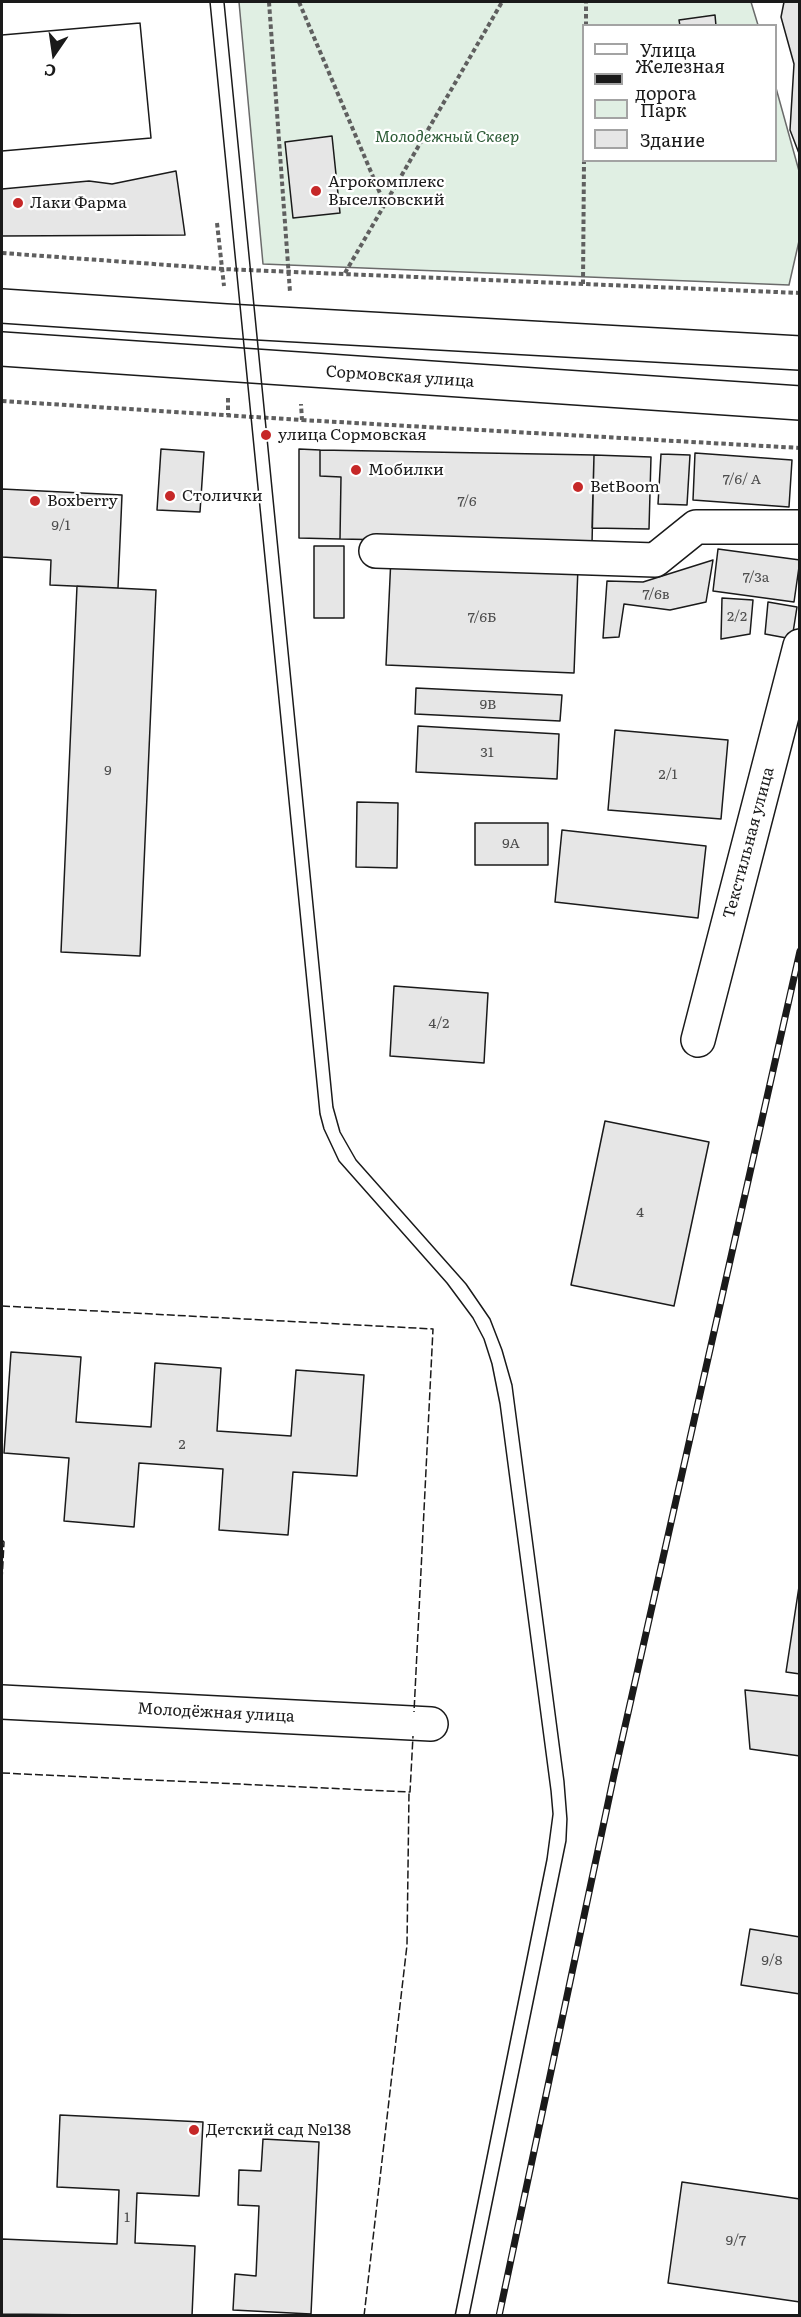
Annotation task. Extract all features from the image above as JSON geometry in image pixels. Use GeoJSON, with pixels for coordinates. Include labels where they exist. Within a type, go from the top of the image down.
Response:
{"type":"FeatureCollection","features":[{"type":"Feature","properties":{"kind":"main road"},"geometry":{"type":"LineString","coordinates":[[2,306],[226,321],[800,353]]}},
{"type":"Feature","properties":{"kind":"main road","name":"Сормовская улица"},"geometry":{"type":"LineString","coordinates":[[2,349],[800,403]]}},
{"type":"Feature","properties":{"kind":"main road"},"geometry":{"type":"LineString","coordinates":[[376,551],[655,560],[696,527],[800,527]]}},
{"type":"Feature","properties":{"kind":"main road","name":"Текстильная улица"},"geometry":{"type":"LineString","coordinates":[[698,1040],[800,646]]}},
{"type":"Feature","properties":{"kind":"main road","name":"Молодёжная улица"},"geometry":{"type":"LineString","coordinates":[[2,1702],[431,1724]]}},
{"type":"Feature","properties":{"kind":"path"},"geometry":{"type":"LineString","coordinates":[[269,2],[288,270]]}},
{"type":"Feature","properties":{"kind":"path"},"geometry":{"type":"LineString","coordinates":[[299,2],[385,205]]}},
{"type":"Feature","properties":{"kind":"path"},"geometry":{"type":"LineString","coordinates":[[345,273],[502,2]]}},
{"type":"Feature","properties":{"kind":"path"},"geometry":{"type":"LineString","coordinates":[[586,2],[586,24]]}},
{"type":"Feature","properties":{"kind":"path"},"geometry":{"type":"LineString","coordinates":[[583,284],[584,162]]}},
{"type":"Feature","properties":{"kind":"path"},"geometry":{"type":"LineString","coordinates":[[217,223],[223,269]]}},
{"type":"Feature","properties":{"kind":"path"},"geometry":{"type":"LineString","coordinates":[[2,254],[223,269],[800,293]]}},
{"type":"Feature","properties":{"kind":"path"},"geometry":{"type":"LineString","coordinates":[[302,420],[800,448]]}},
{"type":"Feature","properties":{"kind":"green space","name":"Молодежный Сквер"},"geometry":{"type":"Polygon","coordinates":[[[239,2],[751,2],[758,24],[582,24],[582,162],[777,162],[777,92],[799,171],[799,241],[789,285],[263,264],[239,2]]]}},
{"type":"Feature","properties":{"kind":"building"},"geometry":{"type":"Polygon","coordinates":[[[784,2],[800,2],[800,156],[790,130],[794,64],[781,17],[784,2]]]}},
{"type":"Feature","properties":{"kind":"building"},"geometry":{"type":"Polygon","coordinates":[[[715,15],[716,24],[680,24],[679,20],[715,15]]]}},
{"type":"Feature","properties":{"kind":"building"},"geometry":{"type":"Polygon","coordinates":[[[140,23],[151,138],[2,151],[2,35],[140,23]]]}},
{"type":"Feature","properties":{"kind":"building"},"geometry":{"type":"Polygon","coordinates":[[[140,23],[151,138],[2,151],[2,35],[140,23]]]}},
{"type":"Feature","properties":{"kind":"building"},"geometry":{"type":"Polygon","coordinates":[[[332,136],[340,213],[293,218],[285,142],[332,136]]]}},
{"type":"Feature","properties":{"kind":"building"},"geometry":{"type":"Polygon","coordinates":[[[176,171],[185,235],[2,236],[2,189],[89,181],[112,184],[176,171]]]}},
{"type":"Feature","properties":{"kind":"building"},"geometry":{"type":"Polygon","coordinates":[[[161,449],[204,452],[200,512],[157,510],[161,449]]]}},
{"type":"Feature","properties":{"kind":"building"},"geometry":{"type":"Polygon","coordinates":[[[299,449],[320,450],[320,476],[341,477],[340,539],[299,538],[299,449]]]}},
{"type":"Feature","properties":{"kind":"building"},"geometry":{"type":"Polygon","coordinates":[[[320,450],[594,455],[592,544],[340,539],[341,477],[320,476],[320,450]]]}},
{"type":"Feature","properties":{"kind":"building"},"geometry":{"type":"Polygon","coordinates":[[[695,453],[792,460],[789,507],[693,500],[695,453]]]}},
{"type":"Feature","properties":{"kind":"building"},"geometry":{"type":"Polygon","coordinates":[[[661,454],[690,455],[687,505],[658,504],[661,454]]]}},
{"type":"Feature","properties":{"kind":"building"},"geometry":{"type":"Polygon","coordinates":[[[594,455],[651,457],[649,529],[592,528],[594,455]]]}},
{"type":"Feature","properties":{"kind":"building"},"geometry":{"type":"Polygon","coordinates":[[[2,489],[122,495],[118,588],[50,585],[51,560],[2,557],[2,489]]]}},
{"type":"Feature","properties":{"kind":"building"},"geometry":{"type":"Polygon","coordinates":[[[314,546],[344,546],[344,618],[314,618],[314,546]]]}},
{"type":"Feature","properties":{"kind":"building"},"geometry":{"type":"Polygon","coordinates":[[[718,549],[800,560],[794,602],[713,591],[718,549]]]}},
{"type":"Feature","properties":{"kind":"building"},"geometry":{"type":"Polygon","coordinates":[[[391,557],[578,567],[574,673],[386,665],[391,557]]]}},
{"type":"Feature","properties":{"kind":"building"},"geometry":{"type":"Polygon","coordinates":[[[713,560],[706,602],[670,610],[624,604],[619,637],[603,638],[607,581],[643,582],[713,560]]]}},
{"type":"Feature","properties":{"kind":"building"},"geometry":{"type":"Polygon","coordinates":[[[77,586],[156,590],[140,956],[61,952],[77,586]]]}},
{"type":"Feature","properties":{"kind":"building"},"geometry":{"type":"Polygon","coordinates":[[[722,598],[753,600],[750,634],[721,639],[722,598]]]}},
{"type":"Feature","properties":{"kind":"building"},"geometry":{"type":"Polygon","coordinates":[[[768,602],[797,607],[792,639],[765,634],[768,602]]]}},
{"type":"Feature","properties":{"kind":"building"},"geometry":{"type":"Polygon","coordinates":[[[416,688],[562,695],[560,721],[415,714],[416,688]]]}},
{"type":"Feature","properties":{"kind":"building"},"geometry":{"type":"Polygon","coordinates":[[[418,726],[559,734],[557,779],[416,772],[418,726]]]}},
{"type":"Feature","properties":{"kind":"building"},"geometry":{"type":"Polygon","coordinates":[[[615,730],[728,740],[721,819],[608,810],[615,730]]]}},
{"type":"Feature","properties":{"kind":"building"},"geometry":{"type":"Polygon","coordinates":[[[357,802],[398,803],[397,868],[356,867],[357,802]]]}},
{"type":"Feature","properties":{"kind":"building"},"geometry":{"type":"Polygon","coordinates":[[[475,823],[548,823],[548,865],[475,865],[475,823]]]}},
{"type":"Feature","properties":{"kind":"building"},"geometry":{"type":"Polygon","coordinates":[[[562,830],[706,846],[698,918],[555,902],[562,830]]]}},
{"type":"Feature","properties":{"kind":"building"},"geometry":{"type":"Polygon","coordinates":[[[394,986],[488,993],[484,1063],[390,1056],[394,986]]]}},
{"type":"Feature","properties":{"kind":"building"},"geometry":{"type":"Polygon","coordinates":[[[605,1121],[709,1142],[674,1306],[571,1285],[605,1121]]]}},
{"type":"Feature","properties":{"kind":"building"},"geometry":{"type":"Polygon","coordinates":[[[11,1352],[81,1357],[76,1422],[151,1427],[155,1363],[221,1368],[217,1431],[291,1436],[296,1370],[364,1375],[357,1476],[293,1472],[288,1535],[219,1530],[223,1469],[139,1463],[134,1527],[64,1521],[69,1458],[4,1453],[11,1352]]]}},
{"type":"Feature","properties":{"kind":"building"},"geometry":{"type":"Polygon","coordinates":[[[800,1580],[800,1674],[786,1672],[800,1580]]]}},
{"type":"Feature","properties":{"kind":"building"},"geometry":{"type":"Polygon","coordinates":[[[745,1690],[800,1696],[800,1756],[750,1749],[745,1690]]]}},
{"type":"Feature","properties":{"kind":"building"},"geometry":{"type":"Polygon","coordinates":[[[750,1929],[800,1937],[800,1994],[741,1985],[750,1929]]]}},
{"type":"Feature","properties":{"kind":"building"},"geometry":{"type":"Polygon","coordinates":[[[60,2115],[203,2122],[199,2196],[137,2193],[135,2243],[195,2246],[192,2316],[2,2314],[2,2239],[117,2244],[119,2190],[57,2187],[60,2115]]]}},
{"type":"Feature","properties":{"kind":"building"},"geometry":{"type":"Polygon","coordinates":[[[263,2139],[319,2142],[311,2314],[233,2310],[235,2274],[256,2276],[259,2206],[238,2205],[239,2170],[261,2171],[263,2139]]]}},
{"type":"Feature","properties":{"kind":"building"},"geometry":{"type":"Polygon","coordinates":[[[682,2182],[800,2199],[800,2302],[668,2283],[682,2182]]]}},
{"type":"Feature","properties":{"kind":"tram line"},"geometry":{"type":"LineString","coordinates":[[210,2],[320,1114],[324,1129],[339,1161],[447,1283],[473,1318],[484,1339],[500,1404],[551,1791],[553,1814],[547,1859],[455,2316]]}},
{"type":"Feature","properties":{"kind":"tram line"},"geometry":{"type":"LineString","coordinates":[[224,2],[333,1107],[340,1132],[356,1160],[466,1284],[490,1319],[502,1350],[512,1385],[564,1781],[566,1841],[469,2316]]}},
{"type":"Feature","properties":{"kind":"railway"},"geometry":{"type":"LineString","coordinates":[[499,2316],[614,1775],[800,951]]}},
{"type":"Feature","properties":{"kind":"fence"},"geometry":{"type":"LineString","coordinates":[[2,1306],[433,1329],[414,1712]]}},
{"type":"Feature","properties":{"kind":"fence"},"geometry":{"type":"LineString","coordinates":[[2,1540],[4,1542],[2,1580]]}},
{"type":"Feature","properties":{"kind":"fence"},"geometry":{"type":"LineString","coordinates":[[2,1773],[410,1792],[413,1736]]}},
{"type":"Feature","properties":{"kind":"fence"},"geometry":{"type":"LineString","coordinates":[[364,2316],[407,1945],[409,1792]]}},
{"type":"Feature","properties":{"kind":"place","name":"Агрокомплекс Выселковский"},"geometry":{"type":"Point","coordinates":[316,191]}},
{"type":"Feature","properties":{"kind":"place","name":"Лаки Фарма"},"geometry":{"type":"Point","coordinates":[18,203]}},
{"type":"Feature","properties":{"kind":"place","name":"улица Сормовская"},"geometry":{"type":"Point","coordinates":[266,435]}},
{"type":"Feature","properties":{"kind":"place","name":"Мобилки"},"geometry":{"type":"Point","coordinates":[356,470]}},
{"type":"Feature","properties":{"kind":"place","name":"BetBoom"},"geometry":{"type":"Point","coordinates":[578,487]}},
{"type":"Feature","properties":{"kind":"place","name":"Столички"},"geometry":{"type":"Point","coordinates":[170,496]}},
{"type":"Feature","properties":{"kind":"place","name":"Boxberry"},"geometry":{"type":"Point","coordinates":[35,501]}},
{"type":"Feature","properties":{"kind":"place","name":"Детский сад №138"},"geometry":{"type":"Point","coordinates":[194,2130]}}]}
